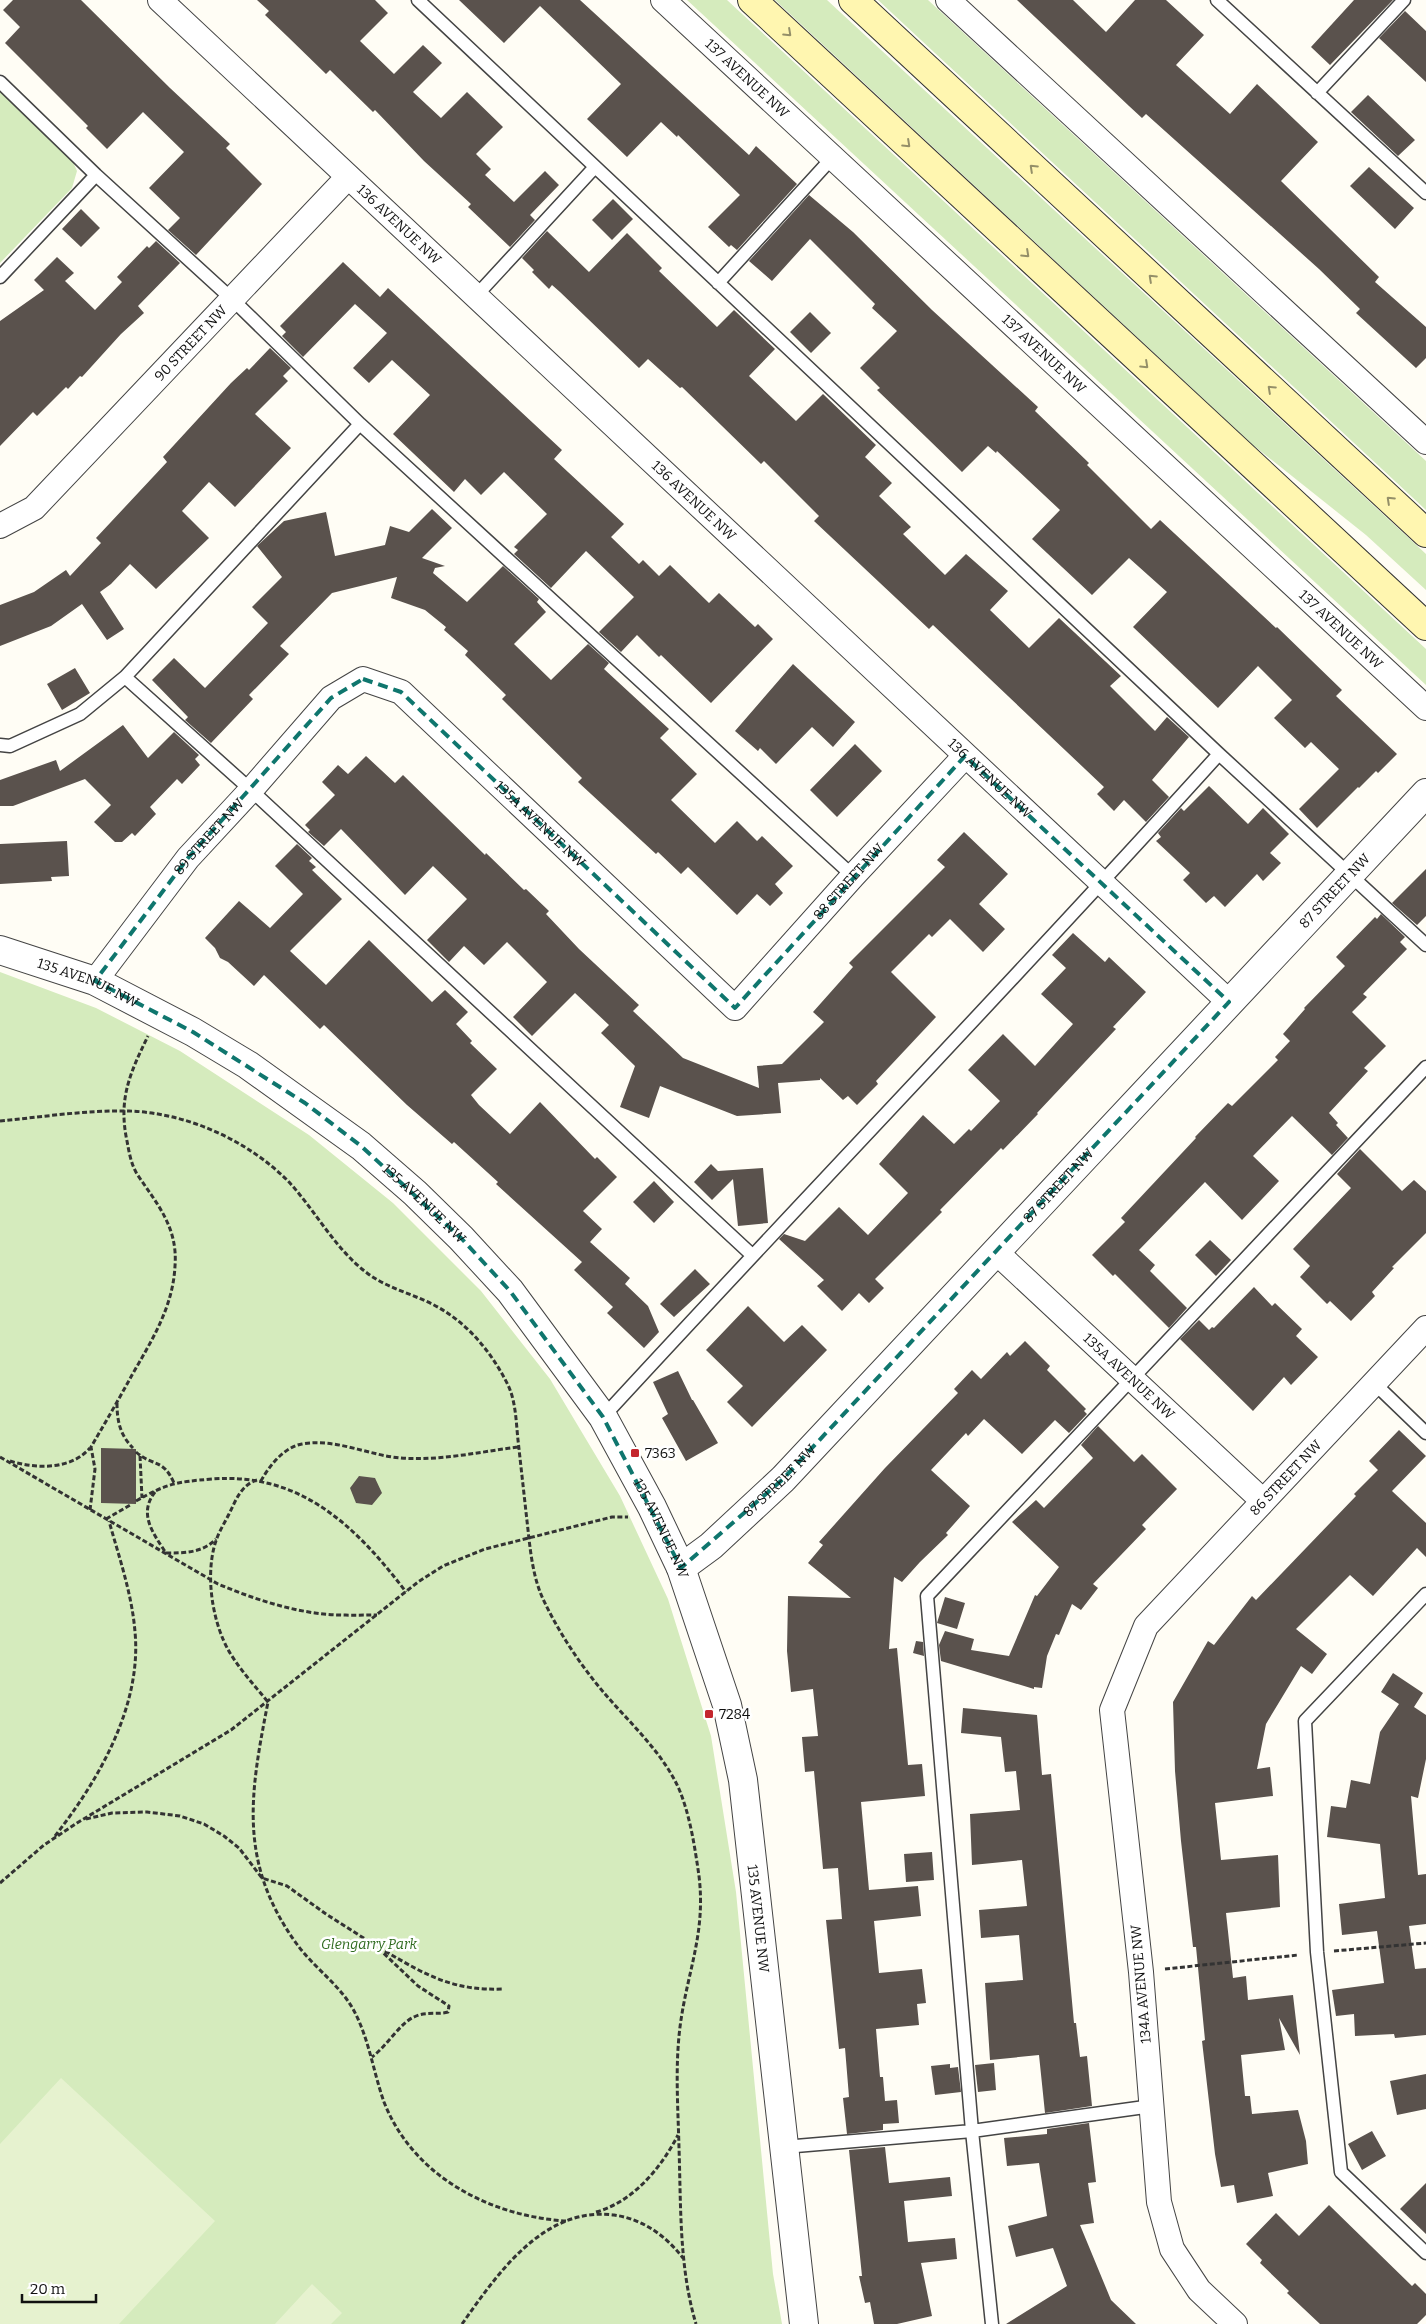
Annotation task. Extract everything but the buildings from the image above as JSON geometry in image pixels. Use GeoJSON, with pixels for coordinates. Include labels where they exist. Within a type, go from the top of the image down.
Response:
{"type":"FeatureCollection","features":[{"type":"Feature","properties":{"kind":"main road"},"geometry":{"type":"LineString","coordinates":[[752,0],[1426,626]]}},
{"type":"Feature","properties":{"kind":"main road"},"geometry":{"type":"LineString","coordinates":[[853,0],[1426,533]]}},
{"type":"Feature","properties":{"kind":"street","name":"136 AVENUE NW"},"geometry":{"type":"LineString","coordinates":[[160,0],[1101,885],[1229,1002]]}},
{"type":"Feature","properties":{"kind":"street","name":"137 AVENUE NW"},"geometry":{"type":"LineString","coordinates":[[664,0],[1426,708]]}},
{"type":"Feature","properties":{"kind":"street"},"geometry":{"type":"LineString","coordinates":[[948,0],[1426,442]]}},
{"type":"Feature","properties":{"kind":"street","name":"90 STREET NW"},"geometry":{"type":"LineString","coordinates":[[0,526],[34,508],[348,177]]}},
{"type":"Feature","properties":{"kind":"street","name":"135A AVENUE NW"},"geometry":{"type":"LineString","coordinates":[[330,698],[363,680],[401,692],[735,1008]]}},
{"type":"Feature","properties":{"kind":"street","name":"89 STREET NW"},"geometry":{"type":"LineString","coordinates":[[95,981],[188,858],[251,790],[330,698]]}},
{"type":"Feature","properties":{"kind":"street","name":"88 STREET NW"},"geometry":{"type":"LineString","coordinates":[[735,1008],[964,756]]}},
{"type":"Feature","properties":{"kind":"street","name":"87 STREET NW"},"geometry":{"type":"LineString","coordinates":[[681,1568],[711,1546],[783,1480],[1426,793]]}},
{"type":"Feature","properties":{"kind":"street","name":"135 AVENUE NW"},"geometry":{"type":"LineString","coordinates":[[0,950],[95,981],[193,1032],[248,1065],[361,1146],[435,1212],[510,1291],[603,1417],[652,1507],[681,1568],[727,1705],[743,1780],[804,2324]]}},
{"type":"Feature","properties":{"kind":"street","name":"135A AVENUE NW"},"geometry":{"type":"LineString","coordinates":[[996,1252],[1263,1501]]}},
{"type":"Feature","properties":{"kind":"street","name":"86 STREET NW"},"geometry":{"type":"LineString","coordinates":[[1146,1626],[1373,1382],[1426,1328]]}},
{"type":"Feature","properties":{"kind":"street","name":"134A AVENUE NW"},"geometry":{"type":"LineString","coordinates":[[1146,1626],[1112,1710],[1141,1972],[1159,2202],[1172,2248],[1199,2290],[1235,2324]]}},
{"type":"Feature","properties":{"kind":"lane"},"geometry":{"type":"LineString","coordinates":[[418,0],[594,168],[1219,754],[1426,945]]}},
{"type":"Feature","properties":{"kind":"lane"},"geometry":{"type":"LineString","coordinates":[[1217,0],[1426,193]]}},
{"type":"Feature","properties":{"kind":"lane"},"geometry":{"type":"LineString","coordinates":[[1317,93],[1404,0]]}},
{"type":"Feature","properties":{"kind":"lane"},"geometry":{"type":"LineString","coordinates":[[0,82],[96,175],[233,300],[360,424],[853,876]]}},
{"type":"Feature","properties":{"kind":"lane"},"geometry":{"type":"LineString","coordinates":[[718,283],[832,158]]}},
{"type":"Feature","properties":{"kind":"lane"},"geometry":{"type":"LineString","coordinates":[[475,297],[594,168]]}},
{"type":"Feature","properties":{"kind":"lane"},"geometry":{"type":"LineString","coordinates":[[0,277],[96,175]]}},
{"type":"Feature","properties":{"kind":"lane"},"geometry":{"type":"LineString","coordinates":[[0,745],[10,746],[80,714],[125,677],[360,424]]}},
{"type":"Feature","properties":{"kind":"lane"},"geometry":{"type":"LineString","coordinates":[[125,677],[251,790],[752,1255]]}},
{"type":"Feature","properties":{"kind":"lane"},"geometry":{"type":"LineString","coordinates":[[603,1417],[752,1255],[1101,885],[1219,754]]}},
{"type":"Feature","properties":{"kind":"lane"},"geometry":{"type":"LineString","coordinates":[[992,2324],[972,2131],[927,1596],[1426,1067]]}},
{"type":"Feature","properties":{"kind":"lane"},"geometry":{"type":"LineString","coordinates":[[1373,1382],[1426,1433]]}},
{"type":"Feature","properties":{"kind":"lane"},"geometry":{"type":"LineString","coordinates":[[1426,1594],[1305,1720],[1317,1952],[1342,2172],[1426,2252]]}},
{"type":"Feature","properties":{"kind":"lane"},"geometry":{"type":"LineString","coordinates":[[784,2146],[972,2131],[1152,2106]]}},
{"type":"Feature","properties":{"kind":"path"},"geometry":{"type":"LineString","coordinates":[[4,1460],[39,1467],[53,1466],[84,1455],[91,1447],[117,1402],[164,1316],[173,1287],[176,1265],[174,1247],[164,1213],[136,1171],[129,1153],[124,1112],[127,1083],[149,1036]]}},
{"type":"Feature","properties":{"kind":"path"},"geometry":{"type":"LineString","coordinates":[[0,1121],[88,1112],[124,1112],[168,1117],[210,1129],[238,1143],[266,1161],[289,1183],[361,1268],[389,1287],[429,1302],[467,1327],[486,1351],[507,1383],[515,1410],[529,1537],[535,1577],[541,1596],[556,1623],[600,1688],[661,1759],[678,1786],[686,1810],[698,1869],[701,1915],[700,1936],[680,2026],[677,2074],[684,2259],[696,2324]]}},
{"type":"Feature","properties":{"kind":"path"},"geometry":{"type":"LineString","coordinates":[[117,1402],[117,1419],[125,1440],[136,1452],[165,1467],[174,1483]]}},
{"type":"Feature","properties":{"kind":"path"},"geometry":{"type":"LineString","coordinates":[[268,1702],[240,1668],[221,1635],[214,1614],[211,1564],[216,1539],[244,1486],[259,1481],[277,1459],[291,1448],[302,1444],[340,1446],[399,1458],[444,1458],[518,1447]]}},
{"type":"Feature","properties":{"kind":"path"},"geometry":{"type":"LineString","coordinates":[[90,1510],[95,1469],[91,1447]]}},
{"type":"Feature","properties":{"kind":"path"},"geometry":{"type":"LineString","coordinates":[[136,1452],[142,1498]]}},
{"type":"Feature","properties":{"kind":"path"},"geometry":{"type":"LineString","coordinates":[[0,1457],[212,1580],[257,1600],[316,1614],[377,1614]]}},
{"type":"Feature","properties":{"kind":"path"},"geometry":{"type":"LineString","coordinates":[[136,1501],[156,1489],[174,1483],[234,1477],[259,1481],[305,1496],[338,1517],[372,1550],[406,1592]]}},
{"type":"Feature","properties":{"kind":"path"},"geometry":{"type":"LineString","coordinates":[[156,1489],[147,1504],[147,1521],[166,1554]]}},
{"type":"Feature","properties":{"kind":"path"},"geometry":{"type":"LineString","coordinates":[[107,1520],[132,1504]]}},
{"type":"Feature","properties":{"kind":"path"},"geometry":{"type":"LineString","coordinates":[[0,1883],[52,1840],[82,1819],[231,1730],[377,1614],[443,1566],[464,1556],[529,1537],[612,1517],[633,1517]]}},
{"type":"Feature","properties":{"kind":"path"},"geometry":{"type":"LineString","coordinates":[[52,1840],[102,1766],[114,1742],[131,1684],[135,1633],[130,1595],[107,1520]]}},
{"type":"Feature","properties":{"kind":"path"},"geometry":{"type":"LineString","coordinates":[[166,1554],[192,1552],[210,1545],[216,1539]]}},
{"type":"Feature","properties":{"kind":"path"},"geometry":{"type":"LineString","coordinates":[[268,1702],[254,1774],[252,1808],[255,1848],[262,1878],[282,1923],[298,1946],[352,2008],[364,2034],[384,2100],[394,2125],[409,2146],[429,2168],[451,2185],[473,2196],[536,2219],[566,2221]]}},
{"type":"Feature","properties":{"kind":"path"},"geometry":{"type":"LineString","coordinates":[[82,1819],[112,1813],[147,1812],[180,1816],[204,1824],[240,1848],[262,1878],[287,1886],[332,1918],[417,1970],[443,1982],[460,1987],[504,1989]]}},
{"type":"Feature","properties":{"kind":"path"},"geometry":{"type":"LineString","coordinates":[[1141,1972],[1317,1952],[1426,1943]]}},
{"type":"Feature","properties":{"kind":"path"},"geometry":{"type":"LineString","coordinates":[[372,2057],[384,2048],[403,2025],[414,2016],[445,2013],[450,2010],[449,2006],[408,1977],[393,1960],[376,1946]]}},
{"type":"Feature","properties":{"kind":"path"},"geometry":{"type":"LineString","coordinates":[[462,2324],[505,2267],[528,2244],[547,2230],[566,2221],[616,2204],[644,2182],[669,2151],[678,2134]]}},
{"type":"Feature","properties":{"kind":"path"},"geometry":{"type":"LineString","coordinates":[[587,2215],[601,2214],[627,2217],[634,2220],[663,2236],[684,2259]]}},
{"type":"Feature","properties":{"kind":"highlighted area"},"geometry":{"type":"Polygon","coordinates":[[[363,679],[401,692],[735,1008],[965,756],[1229,1002],[783,1479],[681,1568],[603,1417],[510,1291],[461,1238],[361,1146],[305,1103],[193,1032],[95,981],[188,858],[331,698],[363,679]]]}},
{"type":"Feature","properties":{"kind":"green space"},"geometry":{"type":"Polygon","coordinates":[[[687,0],[727,0],[1426,649],[1426,685],[687,0]]]}},
{"type":"Feature","properties":{"kind":"green space"},"geometry":{"type":"Polygon","coordinates":[[[775,0],[827,0],[1426,554],[1426,590],[1366,535],[1253,445],[775,0]]]}},
{"type":"Feature","properties":{"kind":"green space"},"geometry":{"type":"Polygon","coordinates":[[[878,0],[928,0],[1426,461],[1426,510],[878,0]]]}},
{"type":"Feature","properties":{"kind":"green space"},"geometry":{"type":"Polygon","coordinates":[[[0,91],[72,160],[77,171],[72,188],[0,263],[0,91]]]}},
{"type":"Feature","properties":{"kind":"green space","name":"Glengarry Park"},"geometry":{"type":"Polygon","coordinates":[[[0,972],[96,1008],[180,1051],[309,1135],[393,1203],[481,1291],[550,1379],[620,1496],[668,1599],[711,1736],[736,1892],[773,2274],[782,2324],[0,2324],[0,972]]]}},
{"type":"Feature","properties":{"kind":"green space"},"geometry":{"type":"Polygon","coordinates":[[[61,2078],[215,2221],[119,2324],[0,2324],[0,2144],[61,2078]]]}},
{"type":"Feature","properties":{"kind":"green space"},"geometry":{"type":"Polygon","coordinates":[[[312,2284],[342,2313],[331,2324],[275,2324],[312,2284]]]}},
{"type":"Feature","properties":{"kind":"place","name":"7363"},"geometry":{"type":"Point","coordinates":[635,1453]}},
{"type":"Feature","properties":{"kind":"place","name":"7284"},"geometry":{"type":"Point","coordinates":[709,1714]}}]}
